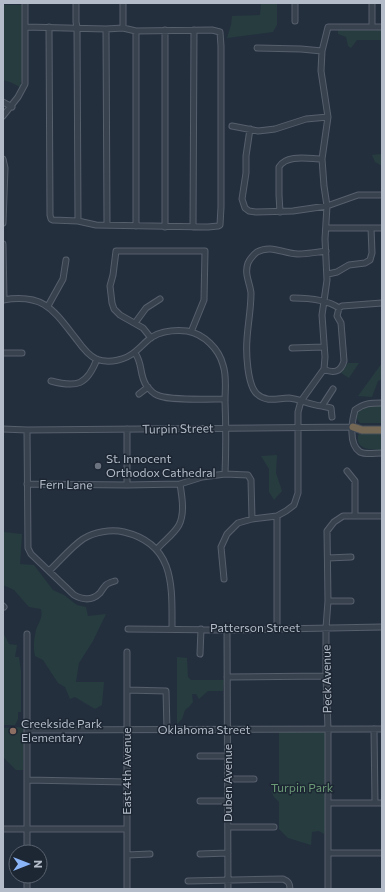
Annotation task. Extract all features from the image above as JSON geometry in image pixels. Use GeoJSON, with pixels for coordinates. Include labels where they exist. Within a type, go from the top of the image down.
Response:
{"type":"FeatureCollection","features":[{"type":"Feature","properties":{"kind":"highway"},"geometry":{"type":"LineString","coordinates":[[353,427],[382,426]]}},
{"type":"Feature","properties":{"kind":"highway"},"geometry":{"type":"LineString","coordinates":[[353,427],[362,430],[382,430]]}},
{"type":"Feature","properties":{"kind":"street"},"geometry":{"type":"LineString","coordinates":[[3,116],[18,98],[25,84],[26,3]]}},
{"type":"Feature","properties":{"kind":"street"},"geometry":{"type":"LineString","coordinates":[[76,3],[78,221]]}},
{"type":"Feature","properties":{"kind":"street"},"geometry":{"type":"LineString","coordinates":[[123,3],[123,28]]}},
{"type":"Feature","properties":{"kind":"street"},"geometry":{"type":"LineString","coordinates":[[295,3],[295,21]]}},
{"type":"Feature","properties":{"kind":"street"},"geometry":{"type":"LineString","coordinates":[[372,3],[372,27]]}},
{"type":"Feature","properties":{"kind":"street"},"geometry":{"type":"LineString","coordinates":[[26,27],[49,27],[77,27],[106,29],[123,28],[136,31],[212,30],[220,32],[221,207],[220,223],[218,226],[193,227],[96,225],[78,221],[51,219],[49,27]]}},
{"type":"Feature","properties":{"kind":"street"},"geometry":{"type":"LineString","coordinates":[[224,579],[221,546],[227,534],[238,523],[252,519],[277,516],[294,506],[298,493],[298,412],[301,401],[324,369],[325,357],[322,324],[328,274],[326,250],[327,206],[323,180],[322,159],[328,117],[321,82],[322,51],[328,27],[382,27]]}},
{"type":"Feature","properties":{"kind":"street"},"geometry":{"type":"LineString","coordinates":[[106,29],[107,225]]}},
{"type":"Feature","properties":{"kind":"street"},"geometry":{"type":"LineString","coordinates":[[165,30],[165,226]]}},
{"type":"Feature","properties":{"kind":"street"},"geometry":{"type":"LineString","coordinates":[[193,227],[194,30]]}},
{"type":"Feature","properties":{"kind":"street"},"geometry":{"type":"LineString","coordinates":[[136,31],[136,226]]}},
{"type":"Feature","properties":{"kind":"street"},"geometry":{"type":"LineString","coordinates":[[257,48],[322,51]]}},
{"type":"Feature","properties":{"kind":"street"},"geometry":{"type":"LineString","coordinates":[[3,102],[12,106]]}},
{"type":"Feature","properties":{"kind":"street"},"geometry":{"type":"LineString","coordinates":[[232,126],[258,131],[275,129],[306,119],[328,117]]}},
{"type":"Feature","properties":{"kind":"street"},"geometry":{"type":"LineString","coordinates":[[250,129],[242,199],[245,208],[249,211],[280,212],[327,206],[358,195],[382,195]]}},
{"type":"Feature","properties":{"kind":"street"},"geometry":{"type":"LineString","coordinates":[[3,159],[6,168],[4,179],[3,223]]}},
{"type":"Feature","properties":{"kind":"street"},"geometry":{"type":"LineString","coordinates":[[280,212],[278,195],[279,167],[282,163],[291,159],[322,159]]}},
{"type":"Feature","properties":{"kind":"street"},"geometry":{"type":"LineString","coordinates":[[326,228],[382,228]]}},
{"type":"Feature","properties":{"kind":"street"},"geometry":{"type":"LineString","coordinates":[[328,274],[337,272],[349,264],[365,263],[370,260],[372,253],[372,228]]}},
{"type":"Feature","properties":{"kind":"street"},"geometry":{"type":"LineString","coordinates":[[3,244],[3,300],[32,300],[48,306],[55,312],[82,348],[97,359],[114,361],[127,357],[135,353],[151,338],[159,334],[174,331],[191,332],[207,340],[219,355],[225,373],[225,474]]}},
{"type":"Feature","properties":{"kind":"street"},"geometry":{"type":"LineString","coordinates":[[326,250],[298,254],[270,248],[263,249],[252,256],[248,263],[246,272],[251,291],[247,339],[251,384],[256,394],[270,400],[289,398],[330,408],[332,417]]}},
{"type":"Feature","properties":{"kind":"street"},"geometry":{"type":"LineString","coordinates":[[151,338],[143,328],[120,315],[114,309],[110,286],[116,251],[205,251],[204,300],[191,332]]}},
{"type":"Feature","properties":{"kind":"street"},"geometry":{"type":"LineString","coordinates":[[48,306],[63,280],[66,260]]}},
{"type":"Feature","properties":{"kind":"street"},"geometry":{"type":"LineString","coordinates":[[293,298],[324,301],[339,308]]}},
{"type":"Feature","properties":{"kind":"street"},"geometry":{"type":"LineString","coordinates":[[135,323],[146,308],[160,299]]}},
{"type":"Feature","properties":{"kind":"street"},"geometry":{"type":"LineString","coordinates":[[339,308],[348,305],[382,303]]}},
{"type":"Feature","properties":{"kind":"street"},"geometry":{"type":"LineString","coordinates":[[324,369],[329,372],[334,372],[339,370],[344,361],[341,323],[337,316],[339,308]]}},
{"type":"Feature","properties":{"kind":"street"},"geometry":{"type":"LineString","coordinates":[[292,348],[324,347]]}},
{"type":"Feature","properties":{"kind":"street"},"geometry":{"type":"LineString","coordinates":[[3,353],[22,353]]}},
{"type":"Feature","properties":{"kind":"street"},"geometry":{"type":"LineString","coordinates":[[135,353],[139,359],[142,376],[148,387],[155,395],[169,398],[225,399]]}},
{"type":"Feature","properties":{"kind":"street"},"geometry":{"type":"LineString","coordinates":[[51,380],[67,384],[82,382],[88,377],[97,359]]}},
{"type":"Feature","properties":{"kind":"street"},"geometry":{"type":"LineString","coordinates":[[139,394],[148,387]]}},
{"type":"Feature","properties":{"kind":"street"},"geometry":{"type":"LineString","coordinates":[[322,406],[333,390]]}},
{"type":"Feature","properties":{"kind":"street"},"geometry":{"type":"LineString","coordinates":[[382,402],[367,403],[361,405],[355,410],[353,427],[353,441],[360,452],[367,454],[382,453]]}},
{"type":"Feature","properties":{"kind":"street","name":"Turpin Street"},"geometry":{"type":"LineString","coordinates":[[3,429],[353,427]]}},
{"type":"Feature","properties":{"kind":"street"},"geometry":{"type":"LineString","coordinates":[[127,429],[127,485]]}},
{"type":"Feature","properties":{"kind":"street"},"geometry":{"type":"LineString","coordinates":[[27,430],[28,548],[31,554],[74,595],[87,599],[94,598],[106,585],[115,581]]}},
{"type":"Feature","properties":{"kind":"street"},"geometry":{"type":"LineString","coordinates":[[347,471],[355,480],[355,516]]}},
{"type":"Feature","properties":{"kind":"street","name":"Fern Lane"},"geometry":{"type":"LineString","coordinates":[[27,484],[180,484],[202,477],[225,474],[248,475],[251,480],[252,519]]}},
{"type":"Feature","properties":{"kind":"street"},"geometry":{"type":"LineString","coordinates":[[157,548],[180,524],[183,509],[180,484]]}},
{"type":"Feature","properties":{"kind":"street"},"geometry":{"type":"LineString","coordinates":[[277,516],[277,628]]}},
{"type":"Feature","properties":{"kind":"street","name":"Peck Avenue"},"geometry":{"type":"LineString","coordinates":[[328,889],[328,729],[326,676],[326,628],[328,601],[327,531],[334,522],[343,516],[382,516]]}},
{"type":"Feature","properties":{"kind":"street"},"geometry":{"type":"LineString","coordinates":[[49,571],[83,539],[92,534],[116,530],[136,535],[157,548],[166,565],[171,585],[172,628]]}},
{"type":"Feature","properties":{"kind":"street"},"geometry":{"type":"LineString","coordinates":[[328,558],[351,558]]}},
{"type":"Feature","properties":{"kind":"street"},"geometry":{"type":"LineString","coordinates":[[328,601],[351,602]]}},
{"type":"Feature","properties":{"kind":"street","name":"Patterson Street"},"geometry":{"type":"LineString","coordinates":[[128,629],[172,628],[227,630],[382,627]]}},
{"type":"Feature","properties":{"kind":"street"},"geometry":{"type":"LineString","coordinates":[[200,629],[200,654]]}},
{"type":"Feature","properties":{"kind":"street","name":"Duben Avenue"},"geometry":{"type":"LineString","coordinates":[[227,630],[228,889]]}},
{"type":"Feature","properties":{"kind":"street"},"geometry":{"type":"LineString","coordinates":[[27,634],[27,844]]}},
{"type":"Feature","properties":{"kind":"street","name":"East 4th Avenue"},"geometry":{"type":"LineString","coordinates":[[127,652],[127,889]]}},
{"type":"Feature","properties":{"kind":"street"},"geometry":{"type":"LineString","coordinates":[[227,677],[326,676]]}},
{"type":"Feature","properties":{"kind":"street"},"geometry":{"type":"LineString","coordinates":[[127,690],[166,690],[167,730]]}},
{"type":"Feature","properties":{"kind":"street"},"geometry":{"type":"LineString","coordinates":[[374,729],[376,803]]}},
{"type":"Feature","properties":{"kind":"street","name":"Oklahoma Street"},"geometry":{"type":"LineString","coordinates":[[27,730],[382,729]]}},
{"type":"Feature","properties":{"kind":"street"},"geometry":{"type":"LineString","coordinates":[[200,756],[227,756]]}},
{"type":"Feature","properties":{"kind":"street"},"geometry":{"type":"LineString","coordinates":[[228,779],[254,779]]}},
{"type":"Feature","properties":{"kind":"street"},"geometry":{"type":"LineString","coordinates":[[27,780],[127,782]]}},
{"type":"Feature","properties":{"kind":"street"},"geometry":{"type":"LineString","coordinates":[[200,801],[228,801]]}},
{"type":"Feature","properties":{"kind":"street"},"geometry":{"type":"LineString","coordinates":[[328,803],[382,803]]}},
{"type":"Feature","properties":{"kind":"street"},"geometry":{"type":"LineString","coordinates":[[228,827],[274,827]]}},
{"type":"Feature","properties":{"kind":"street"},"geometry":{"type":"LineString","coordinates":[[3,829],[127,829]]}},
{"type":"Feature","properties":{"kind":"street"},"geometry":{"type":"LineString","coordinates":[[200,854],[228,853]]}},
{"type":"Feature","properties":{"kind":"street"},"geometry":{"type":"LineString","coordinates":[[328,853],[382,853]]}},
{"type":"Feature","properties":{"kind":"street"},"geometry":{"type":"LineString","coordinates":[[127,855],[150,854]]}},
{"type":"Feature","properties":{"kind":"street"},"geometry":{"type":"LineString","coordinates":[[188,881],[283,879],[290,885],[290,889]]}},
{"type":"Feature","properties":{"kind":"green space"},"geometry":{"type":"Polygon","coordinates":[[[261,3],[277,3],[277,25],[273,32],[227,38],[232,16],[260,15],[261,3]]]}},
{"type":"Feature","properties":{"kind":"green space"},"geometry":{"type":"Polygon","coordinates":[[[3,5],[22,5],[22,78],[20,87],[3,80],[3,5]]]}},
{"type":"Feature","properties":{"kind":"green space"},"geometry":{"type":"Polygon","coordinates":[[[382,28],[382,40],[357,40],[351,48],[348,46],[346,37],[338,34],[338,30],[382,28]]]}},
{"type":"Feature","properties":{"kind":"green space"},"geometry":{"type":"Polygon","coordinates":[[[382,154],[382,166],[375,162],[372,155],[382,154]]]}},
{"type":"Feature","properties":{"kind":"green space"},"geometry":{"type":"Polygon","coordinates":[[[348,363],[359,363],[349,378],[341,373],[348,363]]]}},
{"type":"Feature","properties":{"kind":"green space"},"geometry":{"type":"Polygon","coordinates":[[[382,363],[382,379],[378,381],[372,397],[358,396],[382,363]]]}},
{"type":"Feature","properties":{"kind":"green space"},"geometry":{"type":"Polygon","coordinates":[[[373,406],[382,406],[382,423],[360,423],[357,419],[357,413],[362,409],[373,406]]]}},
{"type":"Feature","properties":{"kind":"green space"},"geometry":{"type":"Polygon","coordinates":[[[359,433],[382,433],[382,450],[373,450],[361,446],[358,439],[359,433]]]}},
{"type":"Feature","properties":{"kind":"green space"},"geometry":{"type":"Polygon","coordinates":[[[277,455],[276,473],[282,491],[274,500],[269,492],[269,469],[261,456],[277,455]]]}},
{"type":"Feature","properties":{"kind":"green space"},"geometry":{"type":"Polygon","coordinates":[[[3,532],[22,534],[20,564],[34,565],[53,590],[64,595],[77,605],[86,607],[88,616],[106,614],[93,641],[79,663],[76,682],[104,682],[102,705],[95,709],[75,697],[70,699],[65,687],[58,683],[43,660],[35,656],[34,640],[41,618],[41,609],[29,607],[14,590],[3,585],[3,532]]]}},
{"type":"Feature","properties":{"kind":"green space"},"geometry":{"type":"Polygon","coordinates":[[[3,632],[9,644],[17,645],[15,657],[19,657],[21,671],[21,712],[18,712],[18,719],[15,725],[3,725],[3,632]]]}},
{"type":"Feature","properties":{"kind":"green space"},"geometry":{"type":"Polygon","coordinates":[[[177,657],[187,658],[188,677],[191,680],[224,680],[223,691],[208,691],[199,699],[196,694],[192,694],[193,702],[185,710],[182,719],[177,724],[177,657]]]}},
{"type":"Feature","properties":{"kind":"green space"},"geometry":{"type":"Polygon","coordinates":[[[3,728],[24,728],[23,770],[16,770],[3,757],[3,728]]]}},
{"type":"Feature","properties":{"kind":"green space","name":"Turpin Park"},"geometry":{"type":"Polygon","coordinates":[[[279,731],[325,731],[325,829],[324,834],[319,831],[312,832],[311,845],[288,838],[279,829],[279,802],[271,791],[279,791],[279,731]]]}},
{"type":"Feature","properties":{"kind":"place","name":"St. Innocent Orthodox Cathedral"},"geometry":{"type":"Point","coordinates":[98,466]}},
{"type":"Feature","properties":{"kind":"place","name":"Creekside Park Elementary"},"geometry":{"type":"Point","coordinates":[13,731]}}]}
